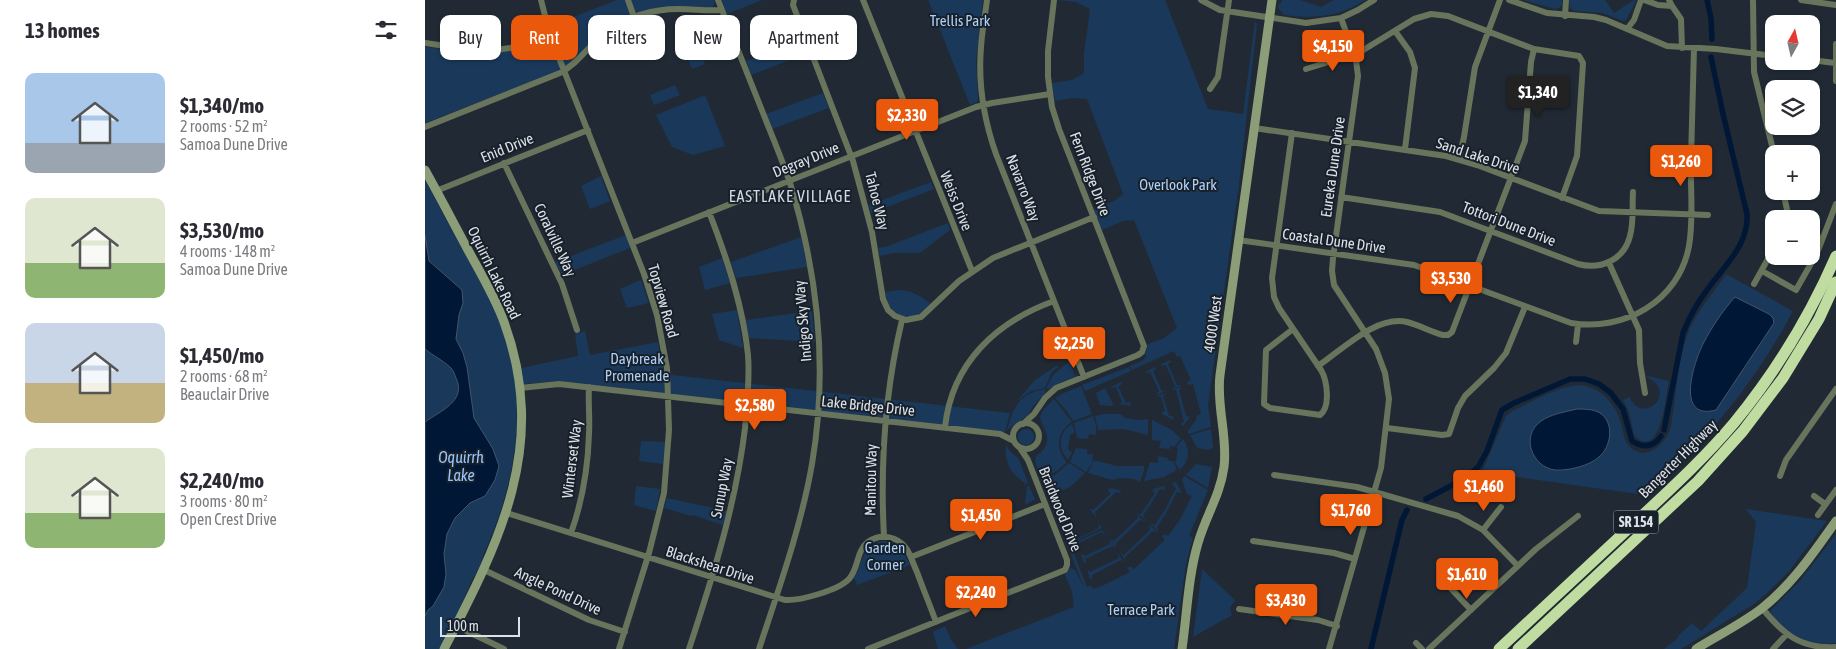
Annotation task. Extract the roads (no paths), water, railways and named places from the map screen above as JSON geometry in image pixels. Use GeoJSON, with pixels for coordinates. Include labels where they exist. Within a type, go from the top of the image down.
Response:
{"type":"FeatureCollection","features":[{"type":"Feature","properties":{"kind":"highway","name":"Bangerter Highway"},"geometry":{"type":"LineString","coordinates":[[1499,649],[1683,478],[1725,433],[1763,386],[1789,346],[1813,304],[1836,256]]}},
{"type":"Feature","properties":{"kind":"highway","name":"Bangerter Highway"},"geometry":{"type":"LineString","coordinates":[[1518,649],[1698,481],[1743,431],[1783,378],[1819,319],[1836,282]]}},
{"type":"Feature","properties":{"kind":"street","name":"Topview Road"},"geometry":{"type":"LineString","coordinates":[[541,0],[545,15]]}},
{"type":"Feature","properties":{"kind":"street"},"geometry":{"type":"LineString","coordinates":[[628,0],[633,15]]}},
{"type":"Feature","properties":{"kind":"street","name":"Indigo Sky Way"},"geometry":{"type":"LineString","coordinates":[[718,0],[789,181],[803,232],[814,289],[819,346],[818,413],[807,488],[791,552],[759,649]]}},
{"type":"Feature","properties":{"kind":"street","name":"Tahoe Way"},"geometry":{"type":"LineString","coordinates":[[794,0],[798,18],[852,156],[871,224],[883,299],[891,314],[902,320]]}},
{"type":"Feature","properties":{"kind":"street","name":"Weiss Drive"},"geometry":{"type":"LineString","coordinates":[[863,0],[971,271]]}},
{"type":"Feature","properties":{"kind":"street","name":"Navarro Way"},"geometry":{"type":"LineString","coordinates":[[987,0],[981,58],[983,104],[994,147],[1084,376]]}},
{"type":"Feature","properties":{"kind":"street","name":"Fern Ridge Drive"},"geometry":{"type":"LineString","coordinates":[[1054,0],[1048,60],[1050,94],[1059,129],[1143,342],[1143,350],[1138,355],[1084,376]]}},
{"type":"Feature","properties":{"kind":"street"},"geometry":{"type":"LineString","coordinates":[[1201,0],[1215,9],[1227,12],[1306,23],[1341,18],[1374,0]]}},
{"type":"Feature","properties":{"kind":"street"},"geometry":{"type":"LineString","coordinates":[[1210,88],[1218,78],[1229,0]]}},
{"type":"Feature","properties":{"kind":"street","name":"4000 West"},"geometry":{"type":"LineString","coordinates":[[1182,649],[1196,550],[1217,498],[1224,464],[1219,383],[1272,0]]}},
{"type":"Feature","properties":{"kind":"street"},"geometry":{"type":"LineString","coordinates":[[1459,159],[1475,67],[1500,0]]}},
{"type":"Feature","properties":{"kind":"street"},"geometry":{"type":"LineString","coordinates":[[1509,0],[1538,11],[1565,16],[1600,18],[1629,26],[1660,44],[1681,48],[1765,55]]}},
{"type":"Feature","properties":{"kind":"street"},"geometry":{"type":"LineString","coordinates":[[1565,0],[1565,16]]}},
{"type":"Feature","properties":{"kind":"street"},"geometry":{"type":"LineString","coordinates":[[1753,0],[1755,76],[1772,145]]}},
{"type":"Feature","properties":{"kind":"street"},"geometry":{"type":"LineString","coordinates":[[1801,0],[1836,5]]}},
{"type":"Feature","properties":{"kind":"street"},"geometry":{"type":"LineString","coordinates":[[1629,26],[1636,6],[1641,2],[1658,5],[1670,3],[1681,19],[1681,48]]}},
{"type":"Feature","properties":{"kind":"street"},"geometry":{"type":"LineString","coordinates":[[644,15],[668,10],[722,10]]}},
{"type":"Feature","properties":{"kind":"street"},"geometry":{"type":"LineString","coordinates":[[1306,69],[1354,55],[1368,49],[1419,16],[1437,14],[1449,16],[1534,49],[1581,58],[1583,62],[1577,156],[1563,198]]}},
{"type":"Feature","properties":{"kind":"street","name":"Eureka Dune Drive"},"geometry":{"type":"LineString","coordinates":[[1329,649],[1382,464],[1389,399],[1387,381],[1379,356],[1366,332],[1334,285],[1331,271],[1358,76],[1357,65],[1341,18]]}},
{"type":"Feature","properties":{"kind":"street"},"geometry":{"type":"LineString","coordinates":[[1395,31],[1410,52],[1415,68],[1405,149]]}},
{"type":"Feature","properties":{"kind":"street"},"geometry":{"type":"LineString","coordinates":[[425,43],[478,50],[511,47]]}},
{"type":"Feature","properties":{"kind":"street"},"geometry":{"type":"LineString","coordinates":[[1836,44],[1836,80]]}},
{"type":"Feature","properties":{"kind":"street","name":"Coastal Dune Drive"},"geometry":{"type":"LineString","coordinates":[[1238,240],[1413,265],[1558,320],[1578,324],[1605,325],[1634,316],[1654,304],[1672,284],[1679,273],[1689,247],[1694,48]]}},
{"type":"Feature","properties":{"kind":"street"},"geometry":{"type":"LineString","coordinates":[[1318,366],[1366,332],[1383,323],[1400,321],[1441,335],[1448,335],[1453,330],[1526,136],[1534,49]]}},
{"type":"Feature","properties":{"kind":"street"},"geometry":{"type":"LineString","coordinates":[[425,127],[564,71],[576,63],[588,50]]}},
{"type":"Feature","properties":{"kind":"street","name":"Topview Road"},"geometry":{"type":"LineString","coordinates":[[560,60],[649,288],[664,350],[669,396],[669,446],[661,509],[648,558],[619,649]]}},
{"type":"Feature","properties":{"kind":"street"},"geometry":{"type":"LineString","coordinates":[[1820,61],[1835,63]]}},
{"type":"Feature","properties":{"kind":"street","name":"Degray Drive"},"geometry":{"type":"LineString","coordinates":[[632,243],[983,104],[1050,94]]}},
{"type":"Feature","properties":{"kind":"street","name":"Sand Lake Drive"},"geometry":{"type":"LineString","coordinates":[[1254,128],[1405,149],[1459,159],[1599,211],[1708,215]]}},
{"type":"Feature","properties":{"kind":"street","name":"Enid Drive"},"geometry":{"type":"LineString","coordinates":[[436,191],[588,130]]}},
{"type":"Feature","properties":{"kind":"street"},"geometry":{"type":"LineString","coordinates":[[1293,133],[1272,278],[1273,290],[1279,308],[1318,366],[1325,378],[1327,389],[1325,410],[1322,414],[1308,414],[1269,408],[1265,406],[1263,401],[1266,350],[1293,329]]}},
{"type":"Feature","properties":{"kind":"street","name":"Coralville Way"},"geometry":{"type":"LineString","coordinates":[[504,163],[562,284],[577,330]]}},
{"type":"Feature","properties":{"kind":"street","name":"Oquirrh Lake Road"},"geometry":{"type":"LineString","coordinates":[[425,170],[499,309],[511,343],[520,388],[522,420],[520,450],[507,513],[444,649]]}},
{"type":"Feature","properties":{"kind":"street"},"geometry":{"type":"LineString","coordinates":[[1633,192],[1631,232],[1627,245],[1609,263],[1634,316],[1640,334],[1640,362],[1645,393]]}},
{"type":"Feature","properties":{"kind":"street","name":"Tottori Dune Drive"},"geometry":{"type":"LineString","coordinates":[[1341,197],[1435,210],[1578,264],[1593,266],[1609,263]]}},
{"type":"Feature","properties":{"kind":"street"},"geometry":{"type":"LineString","coordinates":[[1761,271],[1796,290],[1823,239],[1836,204]]}},
{"type":"Feature","properties":{"kind":"street","name":"Sunup Way"},"geometry":{"type":"LineString","coordinates":[[689,649],[725,533],[736,486],[747,405],[748,364],[743,321],[728,263],[709,212]]}},
{"type":"Feature","properties":{"kind":"street"},"geometry":{"type":"LineString","coordinates":[[902,320],[914,319],[925,314],[946,292],[971,271],[1003,254],[1094,217]]}},
{"type":"Feature","properties":{"kind":"street"},"geometry":{"type":"LineString","coordinates":[[1754,284],[1765,264]]}},
{"type":"Feature","properties":{"kind":"street"},"geometry":{"type":"LineString","coordinates":[[945,427],[952,395],[965,368],[981,346],[1009,322],[1028,311],[1054,301]]}},
{"type":"Feature","properties":{"kind":"street"},"geometry":{"type":"LineString","coordinates":[[1387,428],[1442,435],[1449,434],[1458,408],[1465,396],[1494,368],[1506,353],[1525,307]]}},
{"type":"Feature","properties":{"kind":"street","name":"Manitou Way"},"geometry":{"type":"LineString","coordinates":[[902,320],[891,373],[885,420],[882,474],[883,537],[892,538],[906,548],[936,622]]}},
{"type":"Feature","properties":{"kind":"street"},"geometry":{"type":"LineString","coordinates":[[1576,342],[1578,324]]}},
{"type":"Feature","properties":{"kind":"street"},"geometry":{"type":"LineString","coordinates":[[1023,424],[1031,424],[1039,432],[1037,443],[1028,449],[1020,448],[1014,441],[1015,430],[1034,414],[1041,402],[1053,391],[1084,376]]}},
{"type":"Feature","properties":{"kind":"street","name":"Lake Bridge Drive"},"geometry":{"type":"LineString","coordinates":[[520,388],[559,384],[1004,434],[1015,430]]}},
{"type":"Feature","properties":{"kind":"street","name":"Winterset Way"},"geometry":{"type":"LineString","coordinates":[[571,533],[581,498],[586,467],[589,436],[589,387]]}},
{"type":"Feature","properties":{"kind":"street"},"geometry":{"type":"LineString","coordinates":[[1780,476],[1785,461],[1836,389]]}},
{"type":"Feature","properties":{"kind":"street"},"geometry":{"type":"LineString","coordinates":[[1034,414],[1035,427]]}},
{"type":"Feature","properties":{"kind":"street","name":"Lake Bridge Drive"},"geometry":{"type":"LineString","coordinates":[[1004,434],[1014,441]]}},
{"type":"Feature","properties":{"kind":"street","name":"Braidwood Drive"},"geometry":{"type":"LineString","coordinates":[[1028,460],[1033,447]]}},
{"type":"Feature","properties":{"kind":"street","name":"Braidwood Drive"},"geometry":{"type":"LineString","coordinates":[[936,622],[1062,572],[1066,567],[1067,560],[1028,460],[1020,448]]}},
{"type":"Feature","properties":{"kind":"street"},"geometry":{"type":"LineString","coordinates":[[1274,476],[1356,487],[1458,516],[1483,530],[1518,566]]}},
{"type":"Feature","properties":{"kind":"street"},"geometry":{"type":"LineString","coordinates":[[1818,514],[1836,490]]}},
{"type":"Feature","properties":{"kind":"street"},"geometry":{"type":"LineString","coordinates":[[1814,496],[1825,504]]}},
{"type":"Feature","properties":{"kind":"street"},"geometry":{"type":"LineString","coordinates":[[911,557],[1045,504]]}},
{"type":"Feature","properties":{"kind":"street"},"geometry":{"type":"LineString","coordinates":[[1483,530],[1501,507]]}},
{"type":"Feature","properties":{"kind":"street","name":"Blackshear Drive"},"geometry":{"type":"LineString","coordinates":[[507,513],[775,599],[789,601],[803,599],[848,580],[864,547],[872,540],[883,537]]}},
{"type":"Feature","properties":{"kind":"street"},"geometry":{"type":"LineString","coordinates":[[1429,649],[1545,541],[1578,516]]}},
{"type":"Feature","properties":{"kind":"street"},"geometry":{"type":"LineString","coordinates":[[1695,649],[1762,608],[1797,573],[1836,521]]}},
{"type":"Feature","properties":{"kind":"street"},"geometry":{"type":"LineString","coordinates":[[1253,542],[1334,553],[1355,559]]}},
{"type":"Feature","properties":{"kind":"street","name":"Angle Pond Drive"},"geometry":{"type":"LineString","coordinates":[[482,569],[589,620],[625,632]]}},
{"type":"Feature","properties":{"kind":"street"},"geometry":{"type":"LineString","coordinates":[[1442,579],[1471,610]]}},
{"type":"Feature","properties":{"kind":"street"},"geometry":{"type":"LineString","coordinates":[[1762,608],[1785,635],[1795,641],[1809,646],[1836,647]]}},
{"type":"Feature","properties":{"kind":"street"},"geometry":{"type":"LineString","coordinates":[[1239,609],[1321,620],[1337,626]]}},
{"type":"Feature","properties":{"kind":"street"},"geometry":{"type":"LineString","coordinates":[[867,649],[936,622]]}},
{"type":"Feature","properties":{"kind":"street"},"geometry":{"type":"LineString","coordinates":[[456,626],[504,649]]}},
{"type":"Feature","properties":{"kind":"street"},"geometry":{"type":"LineString","coordinates":[[1773,649],[1785,635]]}},
{"type":"Feature","properties":{"kind":"street"},"geometry":{"type":"LineString","coordinates":[[1416,643],[1422,649]]}},
{"type":"Feature","properties":{"kind":"water","name":"Oquirrh Lake"},"geometry":{"type":"Polygon","coordinates":[[[425,235],[429,261],[462,290],[463,303],[459,315],[456,339],[467,367],[474,418],[493,449],[499,466],[495,480],[485,496],[470,503],[455,518],[447,534],[444,554],[446,574],[444,587],[425,616],[425,422],[455,399],[458,393],[458,386],[455,374],[451,368],[425,349],[425,235]]]}},
{"type":"Feature","properties":{"kind":"water"},"geometry":{"type":"Polygon","coordinates":[[[1735,297],[1769,314],[1773,318],[1774,323],[1716,410],[1703,411],[1695,407],[1691,398],[1692,375],[1704,342],[1722,313],[1735,297]]]}},
{"type":"Feature","properties":{"kind":"water"},"geometry":{"type":"Polygon","coordinates":[[[1577,409],[1595,411],[1605,417],[1610,435],[1603,453],[1595,460],[1572,469],[1555,470],[1547,468],[1540,463],[1531,450],[1531,435],[1535,427],[1541,421],[1558,413],[1577,409]]]}},
{"type":"Feature","properties":{"kind":"waterway"},"geometry":{"type":"LineString","coordinates":[[1707,0],[1711,18],[1712,39]]}},
{"type":"Feature","properties":{"kind":"waterway"},"geometry":{"type":"LineString","coordinates":[[1664,430],[1683,333],[1700,300],[1740,245],[1747,225],[1747,214],[1711,57]]}},
{"type":"Feature","properties":{"kind":"waterway"},"geometry":{"type":"LineString","coordinates":[[1426,499],[1464,479],[1478,467],[1487,451],[1502,410],[1570,379],[1585,379],[1599,384],[1611,393],[1623,409],[1632,441],[1648,446],[1655,443],[1661,436]]}},
{"type":"Feature","properties":{"kind":"waterway"},"geometry":{"type":"LineString","coordinates":[[1371,649],[1402,520],[1407,510]]}},
{"type":"Feature","properties":{"kind":"district","name":"EASTLAKE VILLAGE"},"geometry":{"type":"Point","coordinates":[790,196]}},
{"type":"Feature","properties":{"kind":"park label","name":"Trellis Park"},"geometry":{"type":"Point","coordinates":[960,21]}},
{"type":"Feature","properties":{"kind":"park label","name":"Overlook Park"},"geometry":{"type":"Point","coordinates":[1178,185]}},
{"type":"Feature","properties":{"kind":"park label","name":"Daybreak Promenade"},"geometry":{"type":"Point","coordinates":[637,368]}},
{"type":"Feature","properties":{"kind":"park label","name":"Garden Corner"},"geometry":{"type":"Point","coordinates":[885,556]}},
{"type":"Feature","properties":{"kind":"park label","name":"Terrace Park"},"geometry":{"type":"Point","coordinates":[1141,610]}}]}
